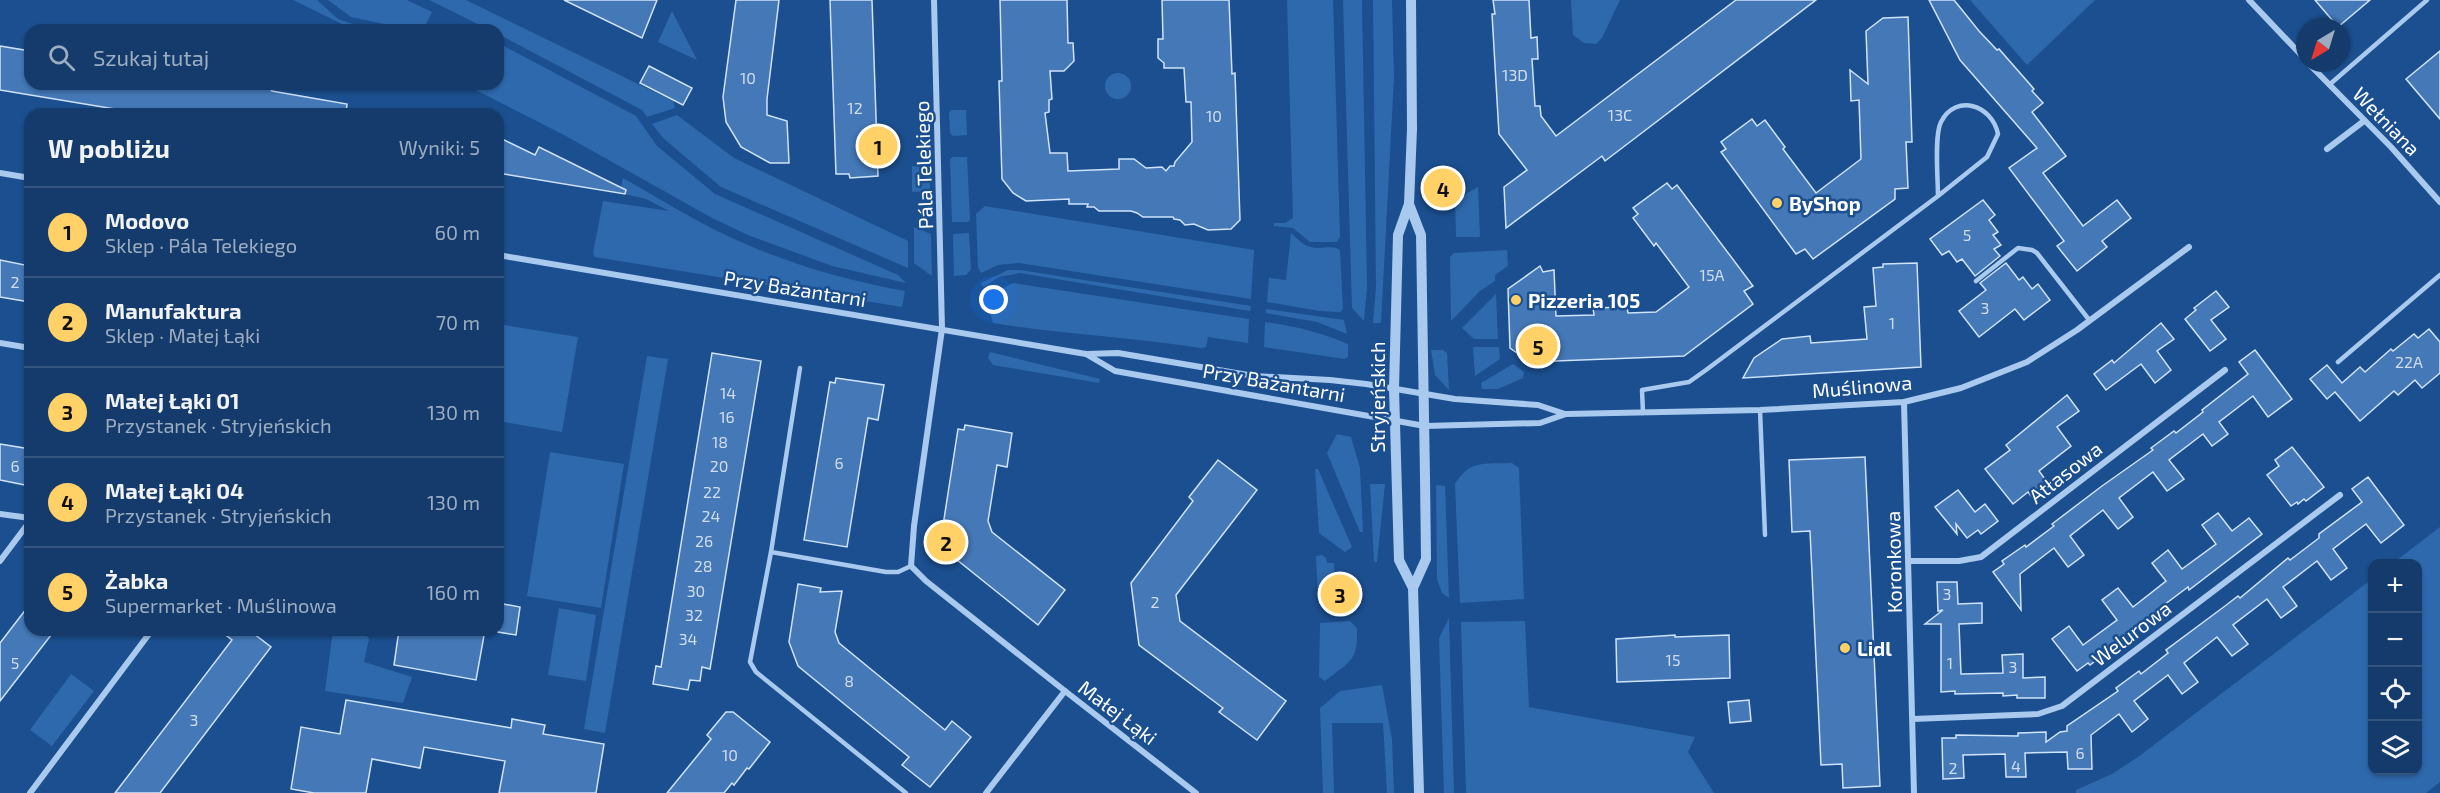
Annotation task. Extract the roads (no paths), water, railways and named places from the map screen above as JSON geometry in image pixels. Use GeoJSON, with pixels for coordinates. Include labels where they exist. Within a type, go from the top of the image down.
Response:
{"type":"FeatureCollection","features":[{"type":"Feature","properties":{"kind":"street","name":"Pála Telekiego"},"geometry":{"type":"LineString","coordinates":[[910,566],[942,329],[934,0]]}},
{"type":"Feature","properties":{"kind":"street","name":"Stryjeńskich"},"geometry":{"type":"LineString","coordinates":[[1411,0],[1412,129],[1409,204],[1398,234],[1394,421],[1399,560],[1413,588],[1419,793]]}},
{"type":"Feature","properties":{"kind":"street"},"geometry":{"type":"LineString","coordinates":[[2249,0],[2296,50]]}},
{"type":"Feature","properties":{"kind":"street","name":"Wełniana"},"geometry":{"type":"LineString","coordinates":[[2317,72],[2440,202]]}},
{"type":"Feature","properties":{"kind":"street"},"geometry":{"type":"LineString","coordinates":[[2327,149],[2364,121]]}},
{"type":"Feature","properties":{"kind":"street"},"geometry":{"type":"LineString","coordinates":[[0,173],[24,177]]}},
{"type":"Feature","properties":{"kind":"street","name":"Stryjeńskich"},"geometry":{"type":"LineString","coordinates":[[1409,204],[1421,236],[1425,426],[1426,559],[1413,588]]}},
{"type":"Feature","properties":{"kind":"street","name":"Muślinowa"},"geometry":{"type":"LineString","coordinates":[[1425,426],[1540,423],[1566,414],[1760,410],[1904,402],[1961,388],[2027,362],[2090,321],[2189,247]]}},
{"type":"Feature","properties":{"kind":"street","name":"Przy Bażantarni"},"geometry":{"type":"LineString","coordinates":[[504,256],[1086,354],[1118,353],[1254,376],[1330,380],[1424,395]]}},
{"type":"Feature","properties":{"kind":"street"},"geometry":{"type":"LineString","coordinates":[[0,343],[24,347]]}},
{"type":"Feature","properties":{"kind":"street","name":"Przy Bażantarni"},"geometry":{"type":"LineString","coordinates":[[1086,354],[1115,371],[1425,426]]}},
{"type":"Feature","properties":{"kind":"street","name":"Atłasowa"},"geometry":{"type":"LineString","coordinates":[[1910,561],[1965,561],[1981,557],[2225,370]]}},
{"type":"Feature","properties":{"kind":"street","name":"Muślinowa"},"geometry":{"type":"LineString","coordinates":[[1424,395],[1483,402],[1538,405],[1566,414]]}},
{"type":"Feature","properties":{"kind":"street","name":"Koronkowa"},"geometry":{"type":"LineString","coordinates":[[1904,402],[1910,561],[1914,793]]}},
{"type":"Feature","properties":{"kind":"street","name":"Welurowa"},"geometry":{"type":"LineString","coordinates":[[1913,719],[2038,714],[2062,706],[2340,495]]}},
{"type":"Feature","properties":{"kind":"street"},"geometry":{"type":"LineString","coordinates":[[0,514],[24,519]]}},
{"type":"Feature","properties":{"kind":"street"},"geometry":{"type":"LineString","coordinates":[[0,561],[24,528]]}},
{"type":"Feature","properties":{"kind":"street"},"geometry":{"type":"LineString","coordinates":[[910,566],[1065,691]]}},
{"type":"Feature","properties":{"kind":"street"},"geometry":{"type":"LineString","coordinates":[[30,793],[148,636]]}},
{"type":"Feature","properties":{"kind":"street","name":"Małej Łąki"},"geometry":{"type":"LineString","coordinates":[[986,793],[1065,691],[1196,793]]}},
{"type":"Feature","properties":{"kind":"lane"},"geometry":{"type":"LineString","coordinates":[[2330,85],[2427,0]]}},
{"type":"Feature","properties":{"kind":"lane"},"geometry":{"type":"LineString","coordinates":[[1643,413],[1642,390],[1689,382],[1938,196],[1987,157],[1997,141],[1996,126],[1988,112],[1980,108],[1962,106],[1941,122],[1938,134],[1938,196]]}},
{"type":"Feature","properties":{"kind":"lane"},"geometry":{"type":"LineString","coordinates":[[1976,281],[2018,248],[2032,250],[2037,253],[2090,321]]}},
{"type":"Feature","properties":{"kind":"lane"},"geometry":{"type":"LineString","coordinates":[[2338,362],[2440,275]]}},
{"type":"Feature","properties":{"kind":"lane"},"geometry":{"type":"LineString","coordinates":[[800,368],[771,552],[750,662],[756,672],[906,793]]}},
{"type":"Feature","properties":{"kind":"lane"},"geometry":{"type":"LineString","coordinates":[[1760,410],[1765,535]]}},
{"type":"Feature","properties":{"kind":"lane"},"geometry":{"type":"LineString","coordinates":[[771,552],[886,572],[898,572],[910,566]]}},
{"type":"Feature","properties":{"kind":"place","name":"Modovo"},"geometry":{"type":"Point","coordinates":[878,146]}},
{"type":"Feature","properties":{"kind":"place","name":"Małej Łąki 04"},"geometry":{"type":"Point","coordinates":[1443,188]}},
{"type":"Feature","properties":{"kind":"place","name":"ByShop"},"geometry":{"type":"Point","coordinates":[1777,203]}},
{"type":"Feature","properties":{"kind":"place","name":"Pizzeria 105"},"geometry":{"type":"Point","coordinates":[1516,300]}},
{"type":"Feature","properties":{"kind":"place","name":"Żabka"},"geometry":{"type":"Point","coordinates":[1538,346]}},
{"type":"Feature","properties":{"kind":"place","name":"Manufaktura"},"geometry":{"type":"Point","coordinates":[946,542]}},
{"type":"Feature","properties":{"kind":"place","name":"Małej Łąki 01"},"geometry":{"type":"Point","coordinates":[1340,594]}},
{"type":"Feature","properties":{"kind":"place","name":"Lidl"},"geometry":{"type":"Point","coordinates":[1845,648]}}]}
